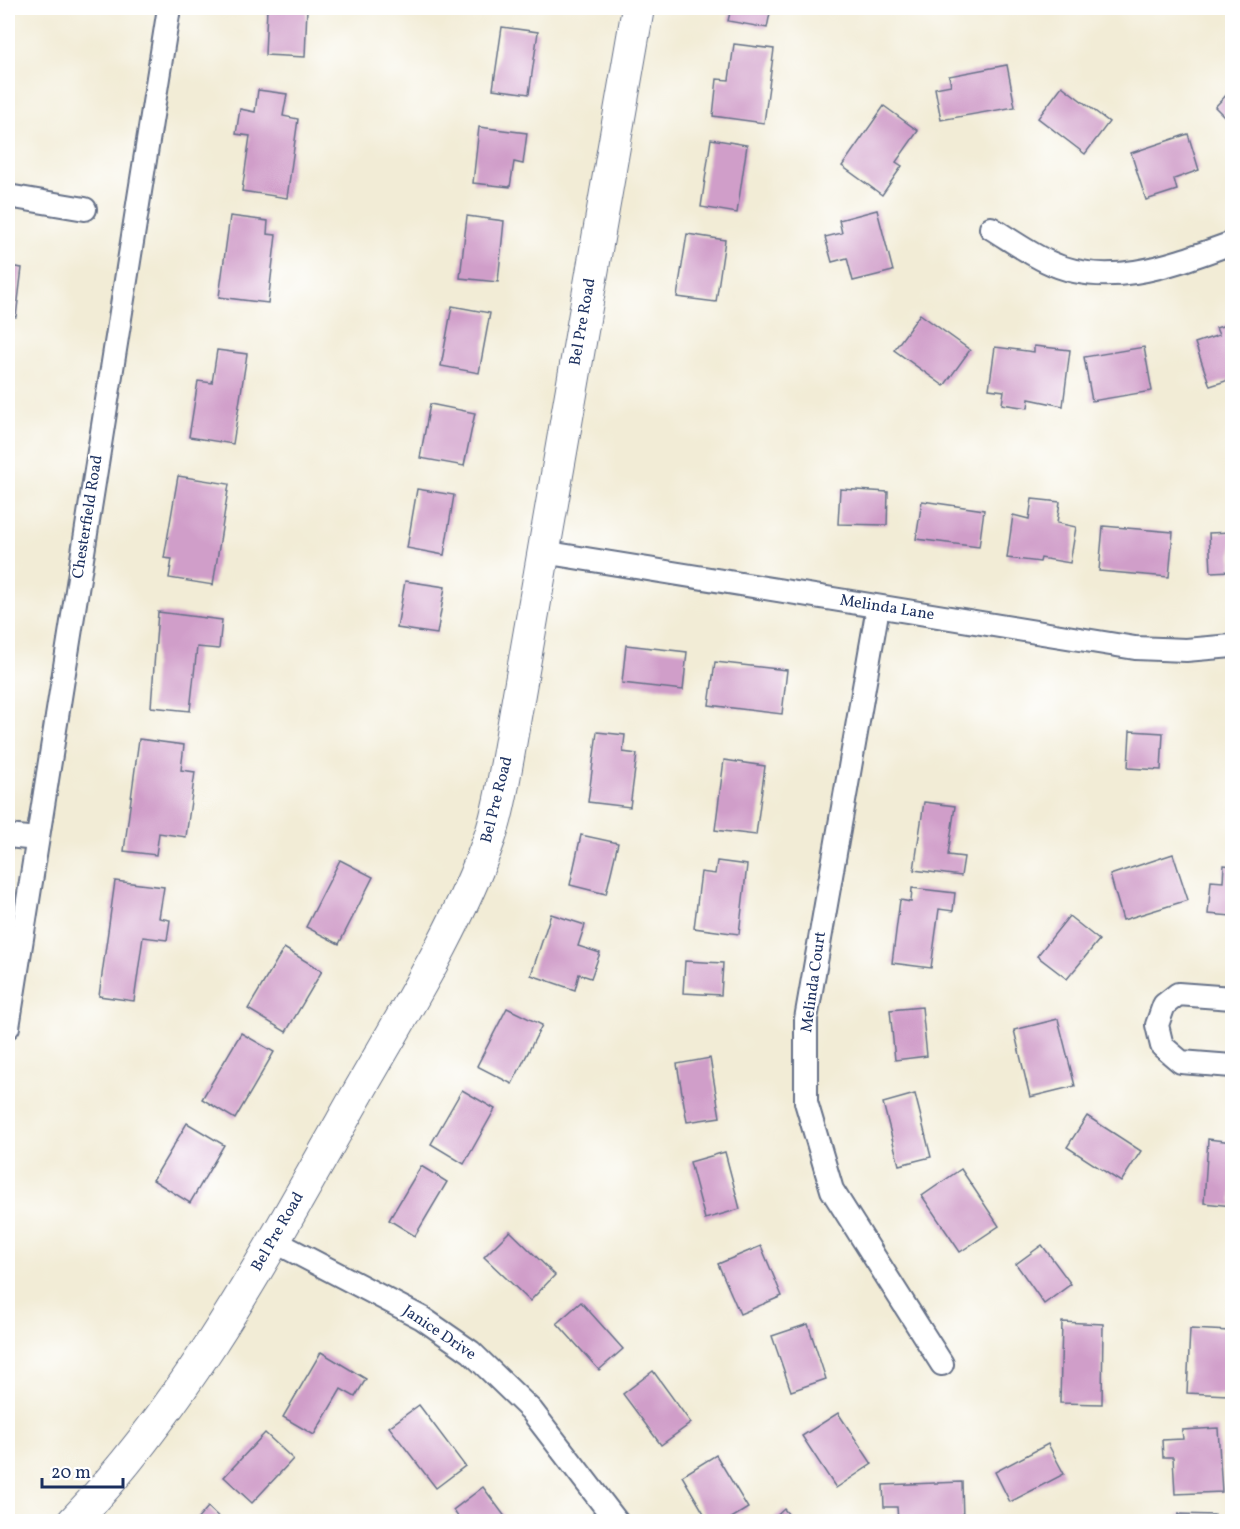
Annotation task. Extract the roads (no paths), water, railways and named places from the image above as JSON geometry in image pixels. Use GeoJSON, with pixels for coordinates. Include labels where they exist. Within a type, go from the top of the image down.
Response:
{"type":"FeatureCollection","features":[{"type":"Feature","properties":{"kind":"main road","name":"Bel Pre Road"},"geometry":{"type":"LineString","coordinates":[[73,1521],[102,1491],[206,1353],[274,1241],[462,908],[491,834],[508,757],[638,8]]}},
{"type":"Feature","properties":{"kind":"street","name":"Chesterfield Road"},"geometry":{"type":"LineString","coordinates":[[8,1027],[169,8]]}},
{"type":"Feature","properties":{"kind":"street"},"geometry":{"type":"LineString","coordinates":[[8,196],[85,208]]}},
{"type":"Feature","properties":{"kind":"street"},"geometry":{"type":"LineString","coordinates":[[991,228],[1048,262],[1098,276],[1162,268],[1233,243]]}},
{"type":"Feature","properties":{"kind":"street","name":"Melinda Lane"},"geometry":{"type":"LineString","coordinates":[[543,552],[1135,648],[1186,650],[1233,646]]}},
{"type":"Feature","properties":{"kind":"street","name":"Melinda Court"},"geometry":{"type":"LineString","coordinates":[[878,607],[806,1018],[807,1102],[832,1190],[942,1364]]}},
{"type":"Feature","properties":{"kind":"street"},"geometry":{"type":"LineString","coordinates":[[8,836],[37,839]]}},
{"type":"Feature","properties":{"kind":"street"},"geometry":{"type":"LineString","coordinates":[[1233,998],[1178,994],[1164,1005],[1157,1025],[1162,1046],[1181,1062],[1233,1066]]}},
{"type":"Feature","properties":{"kind":"street","name":"Janice Drive"},"geometry":{"type":"LineString","coordinates":[[274,1241],[422,1318],[471,1352],[531,1410],[617,1521]]}}]}
